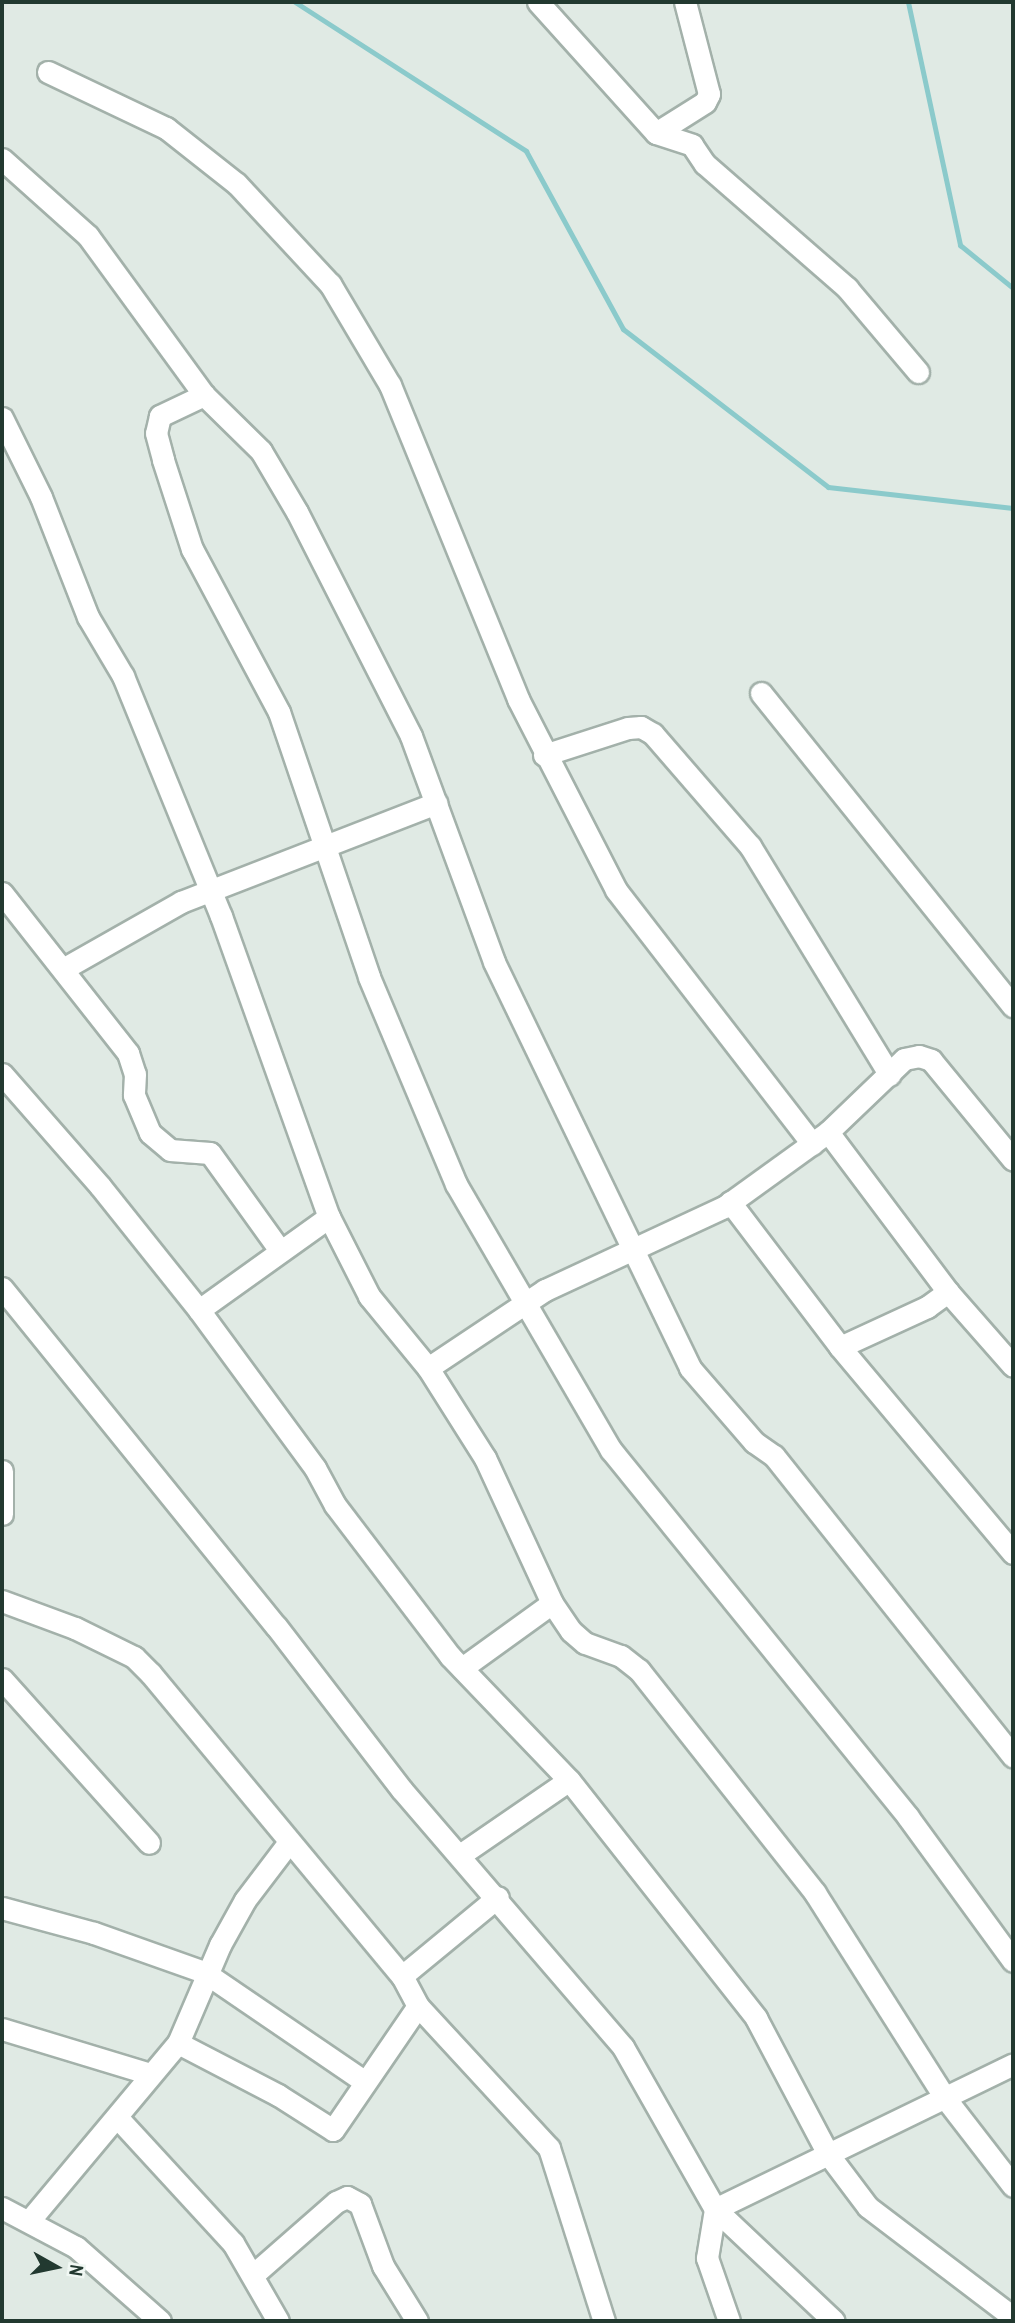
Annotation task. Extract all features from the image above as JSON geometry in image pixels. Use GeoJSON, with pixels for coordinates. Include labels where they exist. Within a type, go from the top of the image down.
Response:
{"type":"FeatureCollection","features":[{"type":"Feature","properties":{"kind":"street"},"geometry":{"type":"LineString","coordinates":[[538,2],[656,133],[692,145],[705,164],[847,288],[918,372]]}},
{"type":"Feature","properties":{"kind":"street"},"geometry":{"type":"LineString","coordinates":[[656,133],[705,102],[709,94],[685,2]]}},
{"type":"Feature","properties":{"kind":"street"},"geometry":{"type":"LineString","coordinates":[[48,72],[166,128],[237,184],[330,284],[390,385],[544,755],[616,890],[948,1292],[1013,1366]]}},
{"type":"Feature","properties":{"kind":"street"},"geometry":{"type":"LineString","coordinates":[[2,159],[88,236],[204,395],[261,451],[297,512],[411,736],[494,962],[636,1248],[690,1368],[754,1442],[774,1456],[1013,1757]]}},
{"type":"Feature","properties":{"kind":"street"},"geometry":{"type":"LineString","coordinates":[[204,395],[160,416],[156,433],[163,460],[192,549],[279,712],[369,976],[456,1184],[611,1450],[891,1796],[1013,1961]]}},
{"type":"Feature","properties":{"kind":"street"},"geometry":{"type":"LineString","coordinates":[[2,418],[41,497],[88,617],[123,676],[210,889],[329,1217],[369,1296],[428,1368],[485,1458],[552,1602],[585,1643],[621,1656],[639,1670],[815,1893],[945,2098],[1013,2186]]}},
{"type":"Feature","properties":{"kind":"street"},"geometry":{"type":"LineString","coordinates":[[761,693],[1013,1006]]}},
{"type":"Feature","properties":{"kind":"street"},"geometry":{"type":"LineString","coordinates":[[544,755],[628,727],[641,727],[653,734],[750,846],[890,1075]]}},
{"type":"Feature","properties":{"kind":"street"},"geometry":{"type":"LineString","coordinates":[[64,969],[210,889],[325,848],[436,803]]}},
{"type":"Feature","properties":{"kind":"street"},"geometry":{"type":"LineString","coordinates":[[2,893],[128,1053],[135,1074],[134,1095],[150,1133],[170,1150],[211,1153],[279,1249]]}},
{"type":"Feature","properties":{"kind":"street"},"geometry":{"type":"LineString","coordinates":[[428,1368],[525,1302],[730,1202],[820,1138],[904,1059],[919,1056],[931,1060],[1013,1160]]}},
{"type":"Feature","properties":{"kind":"street"},"geometry":{"type":"LineString","coordinates":[[2,1074],[100,1186],[199,1310],[315,1468],[335,1505],[462,1668],[569,1780],[756,2018],[828,2154],[877,2215],[1013,2317]]}},
{"type":"Feature","properties":{"kind":"street"},"geometry":{"type":"LineString","coordinates":[[730,1202],[840,1347],[1013,1553]]}},
{"type":"Feature","properties":{"kind":"street"},"geometry":{"type":"LineString","coordinates":[[199,1310],[279,1249],[329,1217]]}},
{"type":"Feature","properties":{"kind":"street"},"geometry":{"type":"LineString","coordinates":[[2,1288],[276,1626],[402,1790],[498,1897],[623,2047],[715,2209],[834,2321]]}},
{"type":"Feature","properties":{"kind":"street"},"geometry":{"type":"LineString","coordinates":[[840,1347],[927,1307],[948,1292]]}},
{"type":"Feature","properties":{"kind":"street"},"geometry":{"type":"LineString","coordinates":[[2,1471],[2,1514]]}},
{"type":"Feature","properties":{"kind":"street"},"geometry":{"type":"LineString","coordinates":[[2,1601],[75,1628],[134,1657],[402,1976],[418,2006],[549,2148],[604,2321]]}},
{"type":"Feature","properties":{"kind":"street"},"geometry":{"type":"LineString","coordinates":[[462,1668],[552,1602]]}},
{"type":"Feature","properties":{"kind":"street"},"geometry":{"type":"LineString","coordinates":[[2,1679],[149,1843]]}},
{"type":"Feature","properties":{"kind":"street"},"geometry":{"type":"LineString","coordinates":[[460,1855],[569,1780]]}},
{"type":"Feature","properties":{"kind":"street"},"geometry":{"type":"LineString","coordinates":[[29,2221],[178,2043],[205,1972],[246,1900],[289,1842]]}},
{"type":"Feature","properties":{"kind":"street"},"geometry":{"type":"LineString","coordinates":[[402,1976],[498,1897]]}},
{"type":"Feature","properties":{"kind":"street"},"geometry":{"type":"LineString","coordinates":[[2,1908],[94,1933],[205,1972],[364,2081]]}},
{"type":"Feature","properties":{"kind":"street"},"geometry":{"type":"LineString","coordinates":[[178,2043],[278,2095],[327,2129],[333,2130],[364,2081],[418,2006]]}},
{"type":"Feature","properties":{"kind":"street"},"geometry":{"type":"LineString","coordinates":[[2,2029],[150,2074]]}},
{"type":"Feature","properties":{"kind":"street"},"geometry":{"type":"LineString","coordinates":[[715,2209],[1013,2064]]}},
{"type":"Feature","properties":{"kind":"street"},"geometry":{"type":"LineString","coordinates":[[117,2117],[233,2243],[254,2274],[278,2321]]}},
{"type":"Feature","properties":{"kind":"street"},"geometry":{"type":"LineString","coordinates":[[254,2274],[336,2202],[347,2197],[359,2204],[383,2266],[417,2321]]}},
{"type":"Feature","properties":{"kind":"street"},"geometry":{"type":"LineString","coordinates":[[2,2207],[76,2247],[160,2321]]}},
{"type":"Feature","properties":{"kind":"street"},"geometry":{"type":"LineString","coordinates":[[715,2209],[707,2258],[729,2321]]}},
{"type":"Feature","properties":{"kind":"waterway"},"geometry":{"type":"LineString","coordinates":[[295,2],[526,151],[623,329],[828,487],[1013,508]]}},
{"type":"Feature","properties":{"kind":"waterway"},"geometry":{"type":"LineString","coordinates":[[908,2],[960,245],[1013,288]]}}]}
